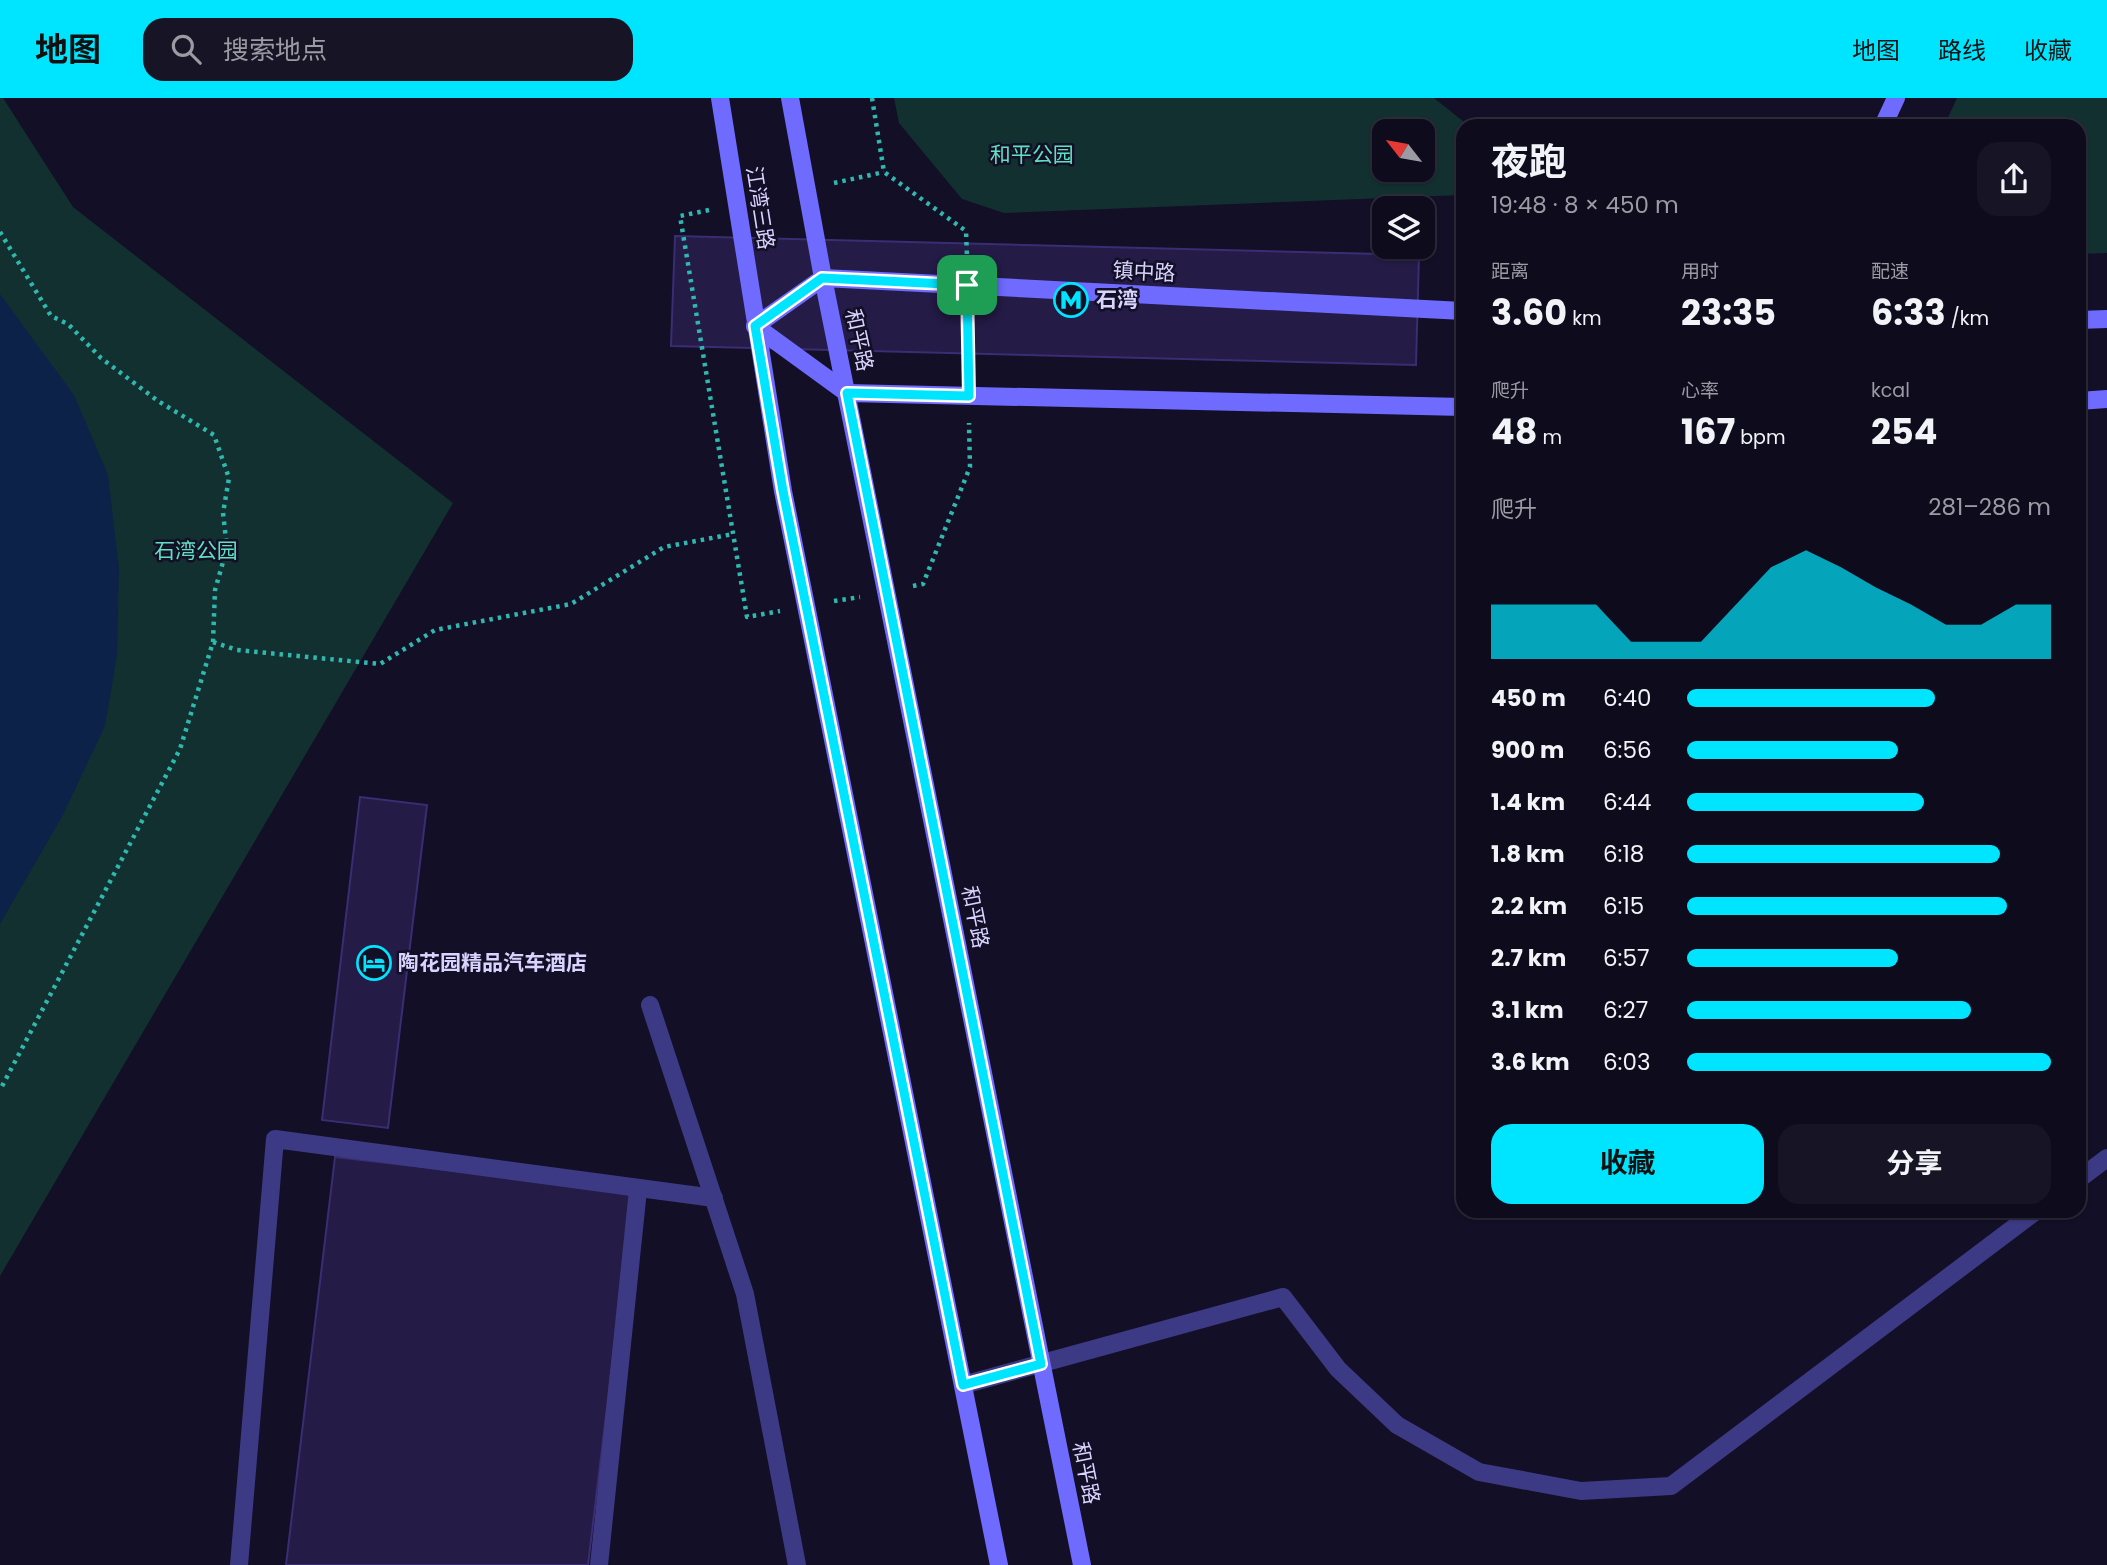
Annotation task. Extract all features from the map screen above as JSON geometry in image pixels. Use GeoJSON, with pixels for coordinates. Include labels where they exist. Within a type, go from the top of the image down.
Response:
{"type":"FeatureCollection","features":[{"type":"Feature","properties":{"kind":"main road","name":"江湾三路"},"geometry":{"type":"LineString","coordinates":[[720,98],[755,326]]}},
{"type":"Feature","properties":{"kind":"main road"},"geometry":{"type":"LineString","coordinates":[[755,326],[822,278],[790,98]]}},
{"type":"Feature","properties":{"kind":"main road"},"geometry":{"type":"LineString","coordinates":[[1886,119],[1896,98]]}},
{"type":"Feature","properties":{"kind":"main road","name":"镇中路"},"geometry":{"type":"LineString","coordinates":[[822,278],[1456,311]]}},
{"type":"Feature","properties":{"kind":"main road","name":"和平路"},"geometry":{"type":"LineString","coordinates":[[822,278],[1081,1565]]}},
{"type":"Feature","properties":{"kind":"main road"},"geometry":{"type":"LineString","coordinates":[[2086,320],[2107,319]]}},
{"type":"Feature","properties":{"kind":"main road"},"geometry":{"type":"LineString","coordinates":[[755,326],[847,393],[1456,407]]}},
{"type":"Feature","properties":{"kind":"main road"},"geometry":{"type":"LineString","coordinates":[[755,326],[783,491],[999,1565]]}},
{"type":"Feature","properties":{"kind":"main road"},"geometry":{"type":"LineString","coordinates":[[2086,400],[2107,399]]}},
{"type":"Feature","properties":{"kind":"lane"},"geometry":{"type":"LineString","coordinates":[[650,1005],[745,1294],[797,1565]]}},
{"type":"Feature","properties":{"kind":"lane"},"geometry":{"type":"LineString","coordinates":[[239,1565],[275,1139],[713,1198]]}},
{"type":"Feature","properties":{"kind":"lane"},"geometry":{"type":"LineString","coordinates":[[2086,1174],[2107,1158]]}},
{"type":"Feature","properties":{"kind":"lane"},"geometry":{"type":"LineString","coordinates":[[599,1565],[638,1190]]}},
{"type":"Feature","properties":{"kind":"lane"},"geometry":{"type":"LineString","coordinates":[[963,1385],[1283,1297],[1338,1369],[1397,1425],[1479,1472],[1581,1491],[1671,1486],[2027,1218]]}},
{"type":"Feature","properties":{"kind":"path"},"geometry":{"type":"LineString","coordinates":[[872,98],[884,172],[966,232],[970,467],[923,584]]}},
{"type":"Feature","properties":{"kind":"path"},"geometry":{"type":"LineString","coordinates":[[680,216],[747,617]]}},
{"type":"Feature","properties":{"kind":"path"},"geometry":{"type":"LineString","coordinates":[[0,232],[51,316],[68,324],[101,358],[158,401],[214,435],[229,478],[223,513],[227,548],[215,590],[214,642],[180,749],[0,1090]]}},
{"type":"Feature","properties":{"kind":"path"},"geometry":{"type":"LineString","coordinates":[[214,642],[237,650],[380,664],[435,630],[571,604],[664,547],[733,534]]}},
{"type":"Feature","properties":{"kind":"green space","name":"石湾公园"},"geometry":{"type":"Polygon","coordinates":[[[0,98],[3,98],[73,207],[453,503],[0,1276],[0,98]]]}},
{"type":"Feature","properties":{"kind":"green space","name":"和平公园"},"geometry":{"type":"Polygon","coordinates":[[[894,98],[1434,98],[1460,119],[1456,119],[1456,195],[1372,196],[1372,199],[1004,213],[962,199],[899,123],[894,98]]]}},
{"type":"Feature","properties":{"kind":"green space"},"geometry":{"type":"Polygon","coordinates":[[[1957,98],[2107,98],[2107,253],[2086,254],[2086,119],[1947,119],[1957,98]]]}},
{"type":"Feature","properties":{"kind":"water"},"geometry":{"type":"Polygon","coordinates":[[[0,294],[74,395],[108,475],[119,568],[117,655],[105,726],[63,815],[0,924],[0,294]]]}},
{"type":"Feature","properties":{"kind":"building","name":"石湾"},"geometry":{"type":"Polygon","coordinates":[[[675,236],[1372,254],[1372,259],[1419,259],[1416,365],[671,346],[675,236]]]}},
{"type":"Feature","properties":{"kind":"building","name":"陶花园精品汽车酒店"},"geometry":{"type":"Polygon","coordinates":[[[360,797],[427,805],[388,1128],[322,1120],[360,797]]]}},
{"type":"Feature","properties":{"kind":"building"},"geometry":{"type":"Polygon","coordinates":[[[335,1157],[633,1191],[588,1565],[286,1565],[335,1157]]]}},
{"type":"Feature","properties":{"kind":"place","name":"石湾"},"geometry":{"type":"Point","coordinates":[1071,300]}},
{"type":"Feature","properties":{"kind":"place","name":"陶花园精品汽车酒店"},"geometry":{"type":"Point","coordinates":[374,963]}},
{"type":"Feature","properties":{"kind":"route"},"geometry":{"type":"LineString","coordinates":[[822,278],[967,285],[969,396],[847,393],[1041,1364],[963,1385],[783,491],[755,326],[822,278]]}}]}
